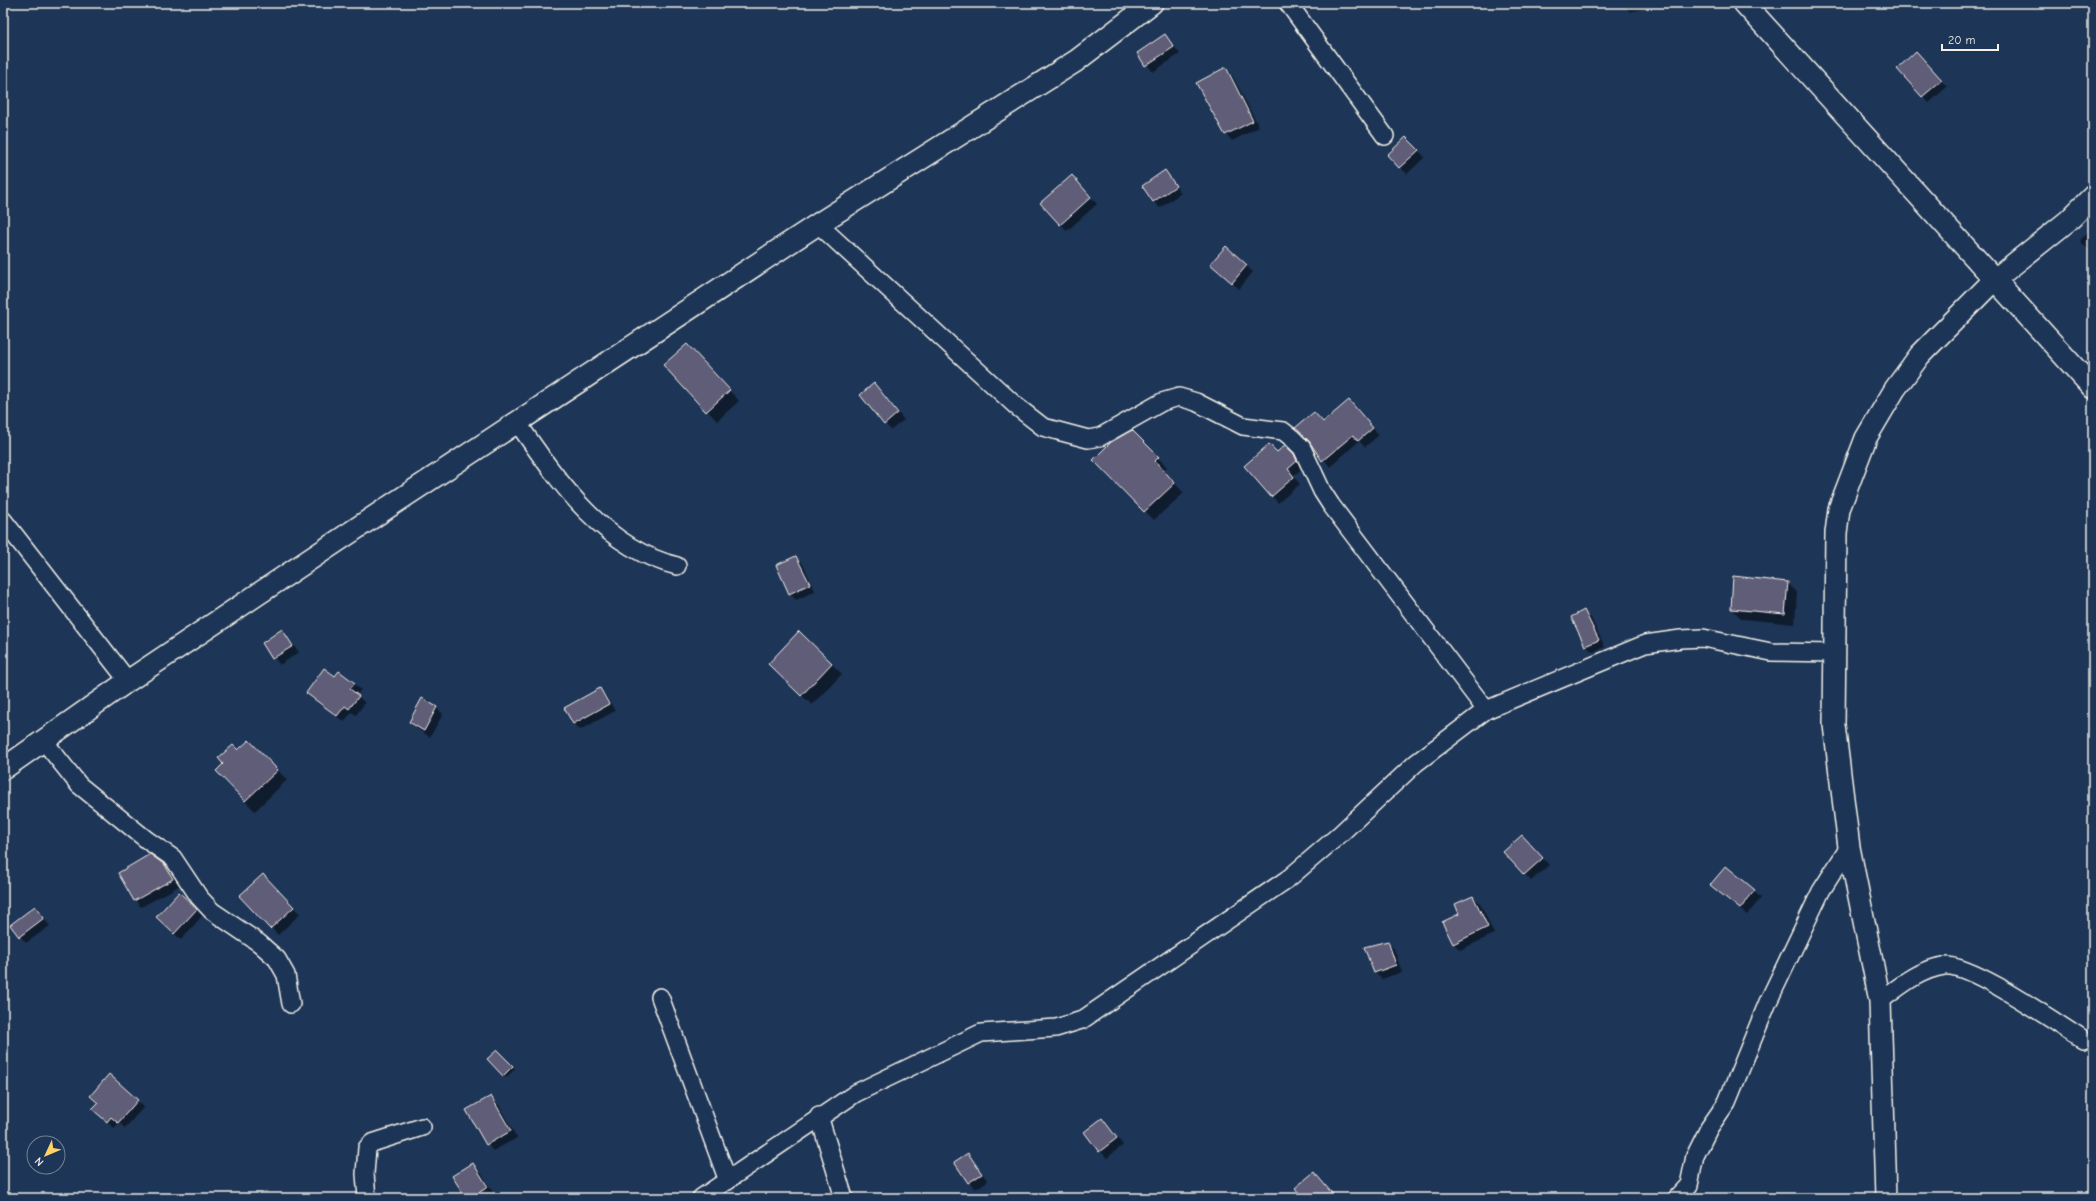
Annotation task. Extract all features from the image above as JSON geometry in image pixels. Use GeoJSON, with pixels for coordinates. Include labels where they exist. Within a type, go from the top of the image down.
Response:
{"type":"FeatureCollection","features":[{"type":"Feature","properties":{"kind":"street"},"geometry":{"type":"LineString","coordinates":[[3,769],[128,681],[517,422],[818,224],[1076,61],[1152,3]]}},
{"type":"Feature","properties":{"kind":"street"},"geometry":{"type":"LineString","coordinates":[[1288,3],[1385,136]]}},
{"type":"Feature","properties":{"kind":"street"},"geometry":{"type":"LineString","coordinates":[[1744,3],[2093,388]]}},
{"type":"Feature","properties":{"kind":"street"},"geometry":{"type":"LineString","coordinates":[[1886,1198],[1880,1001],[1849,847],[1834,725],[1836,653],[1836,533],[1839,509],[1866,438],[1895,389],[1920,355],[1994,280],[2069,220],[2093,196]]}},
{"type":"Feature","properties":{"kind":"street"},"geometry":{"type":"LineString","coordinates":[[818,224],[1016,406],[1044,427],[1088,439],[1100,437],[1162,402],[1179,397],[1196,402],[1243,426],[1283,432],[1292,438],[1302,448],[1322,491],[1331,505],[1486,710]]}},
{"type":"Feature","properties":{"kind":"street"},"geometry":{"type":"LineString","coordinates":[[517,422],[555,477],[597,522],[612,535],[658,562],[677,566]]}},
{"type":"Feature","properties":{"kind":"street"},"geometry":{"type":"LineString","coordinates":[[3,520],[128,681]]}},
{"type":"Feature","properties":{"kind":"street"},"geometry":{"type":"LineString","coordinates":[[701,1198],[728,1181],[819,1116],[856,1093],[981,1033],[1056,1028],[1082,1020],[1289,878],[1338,836],[1416,763],[1486,710],[1644,644],[1681,639],[1703,638],[1771,652],[1836,653]]}},
{"type":"Feature","properties":{"kind":"street"},"geometry":{"type":"LineString","coordinates":[[44,741],[79,785],[142,836],[173,858],[199,897],[212,911],[259,943],[276,959],[286,975],[291,1004]]}},
{"type":"Feature","properties":{"kind":"street"},"geometry":{"type":"LineString","coordinates":[[1677,1198],[1689,1185],[1695,1156],[1709,1128],[1727,1102],[1768,1002],[1821,891],[1849,847]]}},
{"type":"Feature","properties":{"kind":"street"},"geometry":{"type":"LineString","coordinates":[[1880,1001],[1921,974],[1945,966],[1964,970],[1984,979],[2082,1039]]}},
{"type":"Feature","properties":{"kind":"street"},"geometry":{"type":"LineString","coordinates":[[660,997],[728,1181]]}},
{"type":"Feature","properties":{"kind":"street"},"geometry":{"type":"LineString","coordinates":[[819,1116],[844,1198]]}},
{"type":"Feature","properties":{"kind":"street"},"geometry":{"type":"LineString","coordinates":[[368,1198],[365,1174],[367,1148],[372,1143],[422,1127]]}},
{"type":"Feature","properties":{"kind":"building"},"geometry":{"type":"Polygon","coordinates":[[[1165,34],[1174,47],[1145,66],[1137,53],[1165,34]]]}},
{"type":"Feature","properties":{"kind":"building"},"geometry":{"type":"Polygon","coordinates":[[[1916,51],[1942,80],[1922,97],[1897,69],[1916,51]]]}},
{"type":"Feature","properties":{"kind":"building"},"geometry":{"type":"Polygon","coordinates":[[[1226,67],[1253,121],[1225,135],[1196,83],[1226,67]]]}},
{"type":"Feature","properties":{"kind":"building"},"geometry":{"type":"Polygon","coordinates":[[[1406,137],[1419,150],[1399,168],[1387,155],[1406,137]]]}},
{"type":"Feature","properties":{"kind":"building"},"geometry":{"type":"Polygon","coordinates":[[[1165,170],[1176,186],[1153,202],[1142,186],[1165,170]]]}},
{"type":"Feature","properties":{"kind":"building"},"geometry":{"type":"Polygon","coordinates":[[[1072,175],[1091,197],[1060,225],[1040,203],[1072,175]]]}},
{"type":"Feature","properties":{"kind":"building"},"geometry":{"type":"Polygon","coordinates":[[[1226,246],[1247,265],[1232,283],[1210,264],[1226,246]]]}},
{"type":"Feature","properties":{"kind":"building"},"geometry":{"type":"Polygon","coordinates":[[[687,344],[730,390],[706,412],[663,365],[687,344]]]}},
{"type":"Feature","properties":{"kind":"building"},"geometry":{"type":"Polygon","coordinates":[[[874,383],[898,413],[884,425],[860,395],[874,383]]]}},
{"type":"Feature","properties":{"kind":"building"},"geometry":{"type":"Polygon","coordinates":[[[1349,400],[1373,428],[1358,441],[1353,435],[1322,461],[1309,441],[1295,428],[1314,412],[1323,422],[1349,400]]]}},
{"type":"Feature","properties":{"kind":"building"},"geometry":{"type":"Polygon","coordinates":[[[1132,430],[1159,457],[1155,461],[1175,483],[1144,512],[1093,460],[1111,442],[1132,430]]]}},
{"type":"Feature","properties":{"kind":"building"},"geometry":{"type":"Polygon","coordinates":[[[1269,444],[1277,452],[1285,445],[1294,454],[1297,461],[1288,469],[1294,477],[1271,497],[1244,466],[1269,444]]]}},
{"type":"Feature","properties":{"kind":"building"},"geometry":{"type":"Polygon","coordinates":[[[796,556],[810,584],[789,594],[776,565],[796,556]]]}},
{"type":"Feature","properties":{"kind":"building"},"geometry":{"type":"Polygon","coordinates":[[[1733,576],[1788,582],[1785,614],[1731,609],[1733,576]]]}},
{"type":"Feature","properties":{"kind":"building"},"geometry":{"type":"Polygon","coordinates":[[[1584,610],[1599,640],[1585,646],[1571,617],[1584,610]]]}},
{"type":"Feature","properties":{"kind":"building"},"geometry":{"type":"Polygon","coordinates":[[[282,629],[293,646],[272,659],[262,643],[282,629]]]}},
{"type":"Feature","properties":{"kind":"building"},"geometry":{"type":"Polygon","coordinates":[[[799,631],[832,663],[801,696],[768,664],[799,631]]]}},
{"type":"Feature","properties":{"kind":"building"},"geometry":{"type":"Polygon","coordinates":[[[324,668],[335,676],[339,671],[355,683],[350,689],[359,696],[349,709],[345,706],[337,716],[306,693],[324,668]]]}},
{"type":"Feature","properties":{"kind":"building"},"geometry":{"type":"Polygon","coordinates":[[[600,688],[609,704],[573,724],[564,708],[600,688]]]}},
{"type":"Feature","properties":{"kind":"building"},"geometry":{"type":"Polygon","coordinates":[[[422,698],[437,707],[424,731],[409,722],[422,698]]]}},
{"type":"Feature","properties":{"kind":"building"},"geometry":{"type":"Polygon","coordinates":[[[249,740],[278,770],[245,801],[216,771],[223,764],[218,758],[233,745],[238,750],[249,740]]]}},
{"type":"Feature","properties":{"kind":"building"},"geometry":{"type":"Polygon","coordinates":[[[1522,835],[1543,858],[1524,875],[1503,852],[1522,835]]]}},
{"type":"Feature","properties":{"kind":"building"},"geometry":{"type":"Polygon","coordinates":[[[150,854],[165,865],[173,879],[134,901],[118,873],[150,854]]]}},
{"type":"Feature","properties":{"kind":"building"},"geometry":{"type":"Polygon","coordinates":[[[1726,866],[1755,890],[1740,909],[1710,885],[1726,866]]]}},
{"type":"Feature","properties":{"kind":"building"},"geometry":{"type":"Polygon","coordinates":[[[263,874],[294,907],[270,929],[239,896],[263,874]]]}},
{"type":"Feature","properties":{"kind":"building"},"geometry":{"type":"Polygon","coordinates":[[[179,892],[197,909],[174,934],[156,917],[179,892]]]}},
{"type":"Feature","properties":{"kind":"building"},"geometry":{"type":"Polygon","coordinates":[[[1473,896],[1488,927],[1453,944],[1442,922],[1459,914],[1455,904],[1473,896]]]}},
{"type":"Feature","properties":{"kind":"building"},"geometry":{"type":"Polygon","coordinates":[[[35,906],[44,918],[19,937],[10,925],[35,906]]]}},
{"type":"Feature","properties":{"kind":"building"},"geometry":{"type":"Polygon","coordinates":[[[1388,941],[1396,965],[1374,973],[1364,947],[1388,941]]]}},
{"type":"Feature","properties":{"kind":"building"},"geometry":{"type":"Polygon","coordinates":[[[497,1050],[513,1066],[503,1076],[487,1059],[497,1050]]]}},
{"type":"Feature","properties":{"kind":"building"},"geometry":{"type":"Polygon","coordinates":[[[109,1074],[138,1100],[118,1123],[111,1117],[107,1122],[92,1109],[98,1103],[90,1096],[109,1074]]]}},
{"type":"Feature","properties":{"kind":"building"},"geometry":{"type":"Polygon","coordinates":[[[491,1096],[511,1131],[486,1145],[466,1110],[491,1096]]]}},
{"type":"Feature","properties":{"kind":"building"},"geometry":{"type":"Polygon","coordinates":[[[1102,1118],[1117,1138],[1099,1152],[1084,1132],[1102,1118]]]}},
{"type":"Feature","properties":{"kind":"building"},"geometry":{"type":"Polygon","coordinates":[[[968,1153],[982,1174],[968,1183],[954,1162],[968,1153]]]}},
{"type":"Feature","properties":{"kind":"building"},"geometry":{"type":"Polygon","coordinates":[[[473,1163],[488,1187],[470,1198],[466,1198],[452,1176],[473,1163]]]}},
{"type":"Feature","properties":{"kind":"building"},"geometry":{"type":"Polygon","coordinates":[[[1314,1172],[1336,1198],[1303,1198],[1295,1188],[1314,1172]]]}}]}
